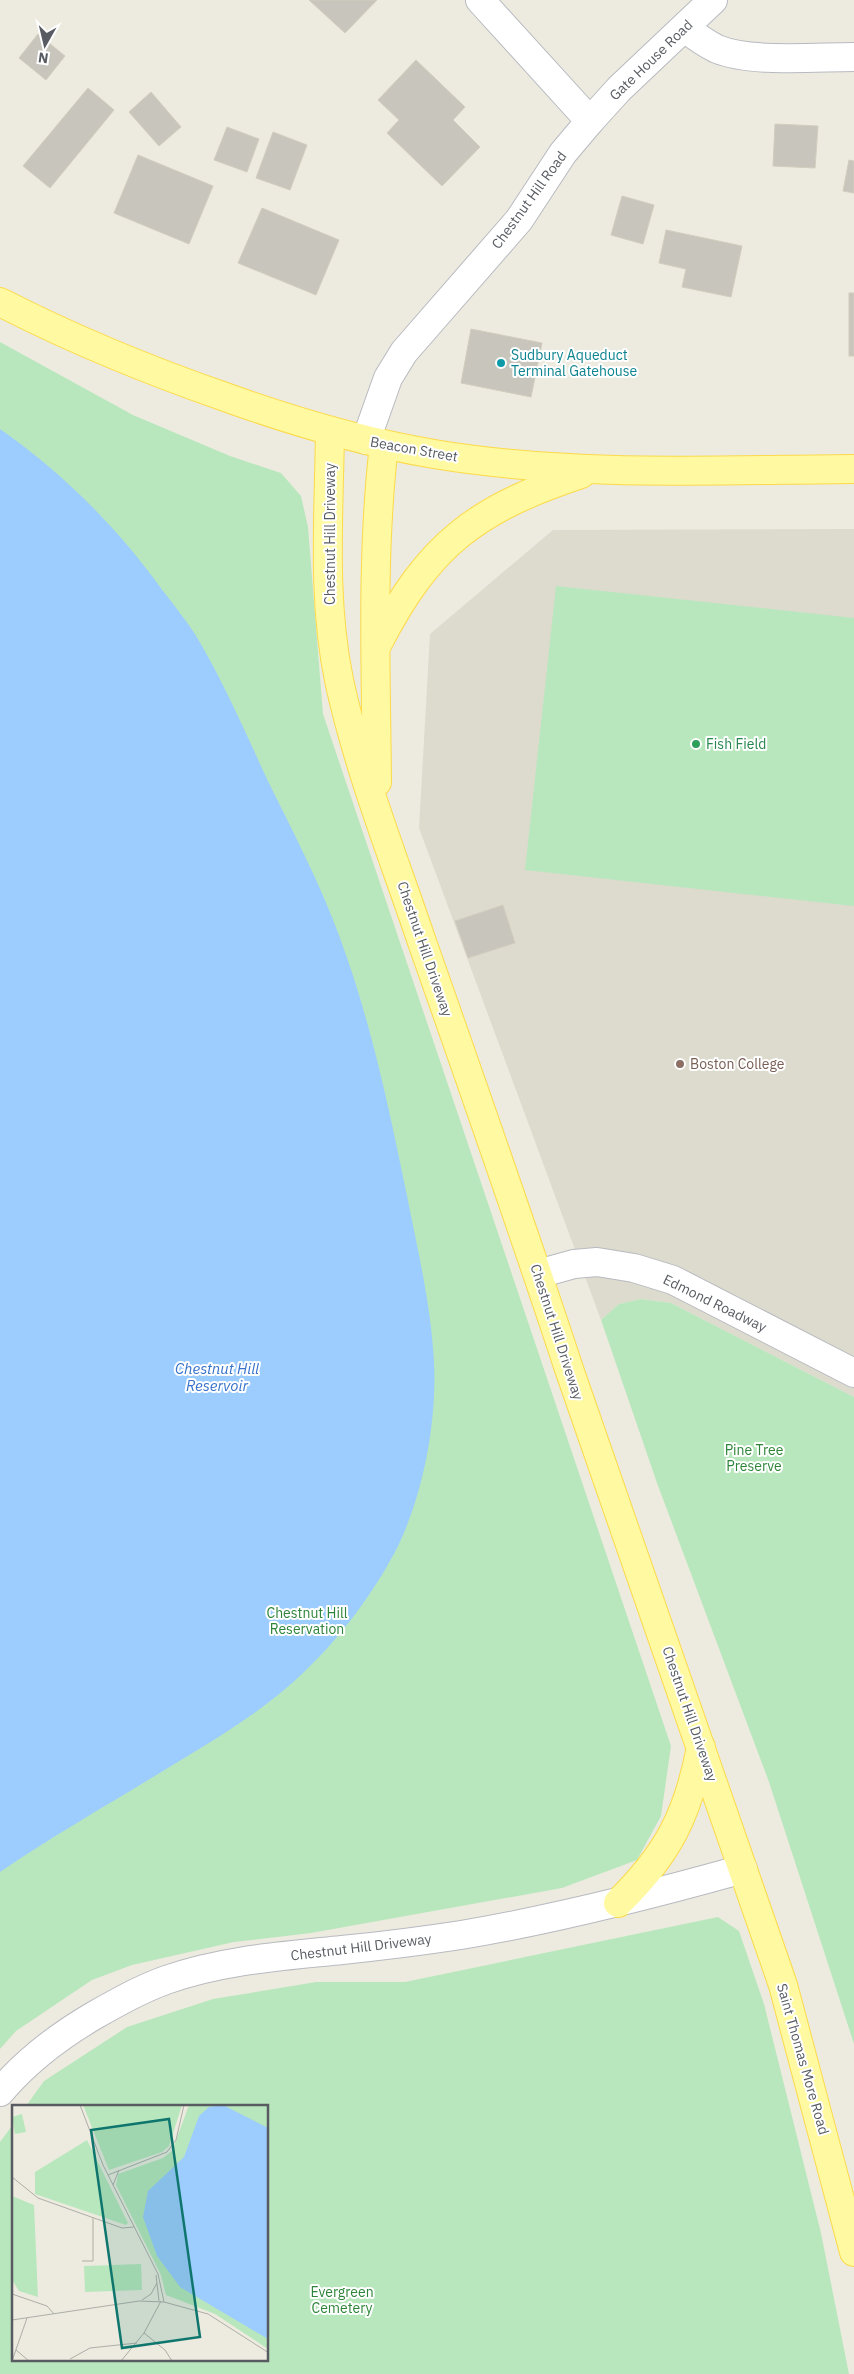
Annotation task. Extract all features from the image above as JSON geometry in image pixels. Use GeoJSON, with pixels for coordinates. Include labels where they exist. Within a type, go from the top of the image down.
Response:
{"type":"FeatureCollection","features":[{"type":"Feature","properties":{"kind":"main road","name":"Beacon Street"},"geometry":{"type":"LineString","coordinates":[[0,302],[102,351],[169,378],[282,417],[330,431],[434,454],[497,462],[595,470],[854,469]]}},
{"type":"Feature","properties":{"kind":"main road","name":"Chestnut Hill Driveway"},"geometry":{"type":"LineString","coordinates":[[330,431],[327,574],[331,629],[341,688],[377,811],[538,1274],[572,1378],[744,1869]]}},
{"type":"Feature","properties":{"kind":"main road","name":"Chestnut Hill Driveway"},"geometry":{"type":"LineString","coordinates":[[375,442],[378,496],[375,549],[377,811]]}},
{"type":"Feature","properties":{"kind":"main road"},"geometry":{"type":"LineString","coordinates":[[376,646],[409,588],[429,562],[455,537],[483,516],[517,498],[595,470]]}},
{"type":"Feature","properties":{"kind":"main road"},"geometry":{"type":"LineString","coordinates":[[618,1903],[651,1868],[674,1834],[687,1805],[701,1745]]}},
{"type":"Feature","properties":{"kind":"main road","name":"Saint Thomas More Road"},"geometry":{"type":"LineString","coordinates":[[744,1869],[783,1985],[854,2252]]}},
{"type":"Feature","properties":{"kind":"street"},"geometry":{"type":"LineString","coordinates":[[480,0],[590,121]]}},
{"type":"Feature","properties":{"kind":"street","name":"Gate House Road"},"geometry":{"type":"LineString","coordinates":[[590,121],[626,82],[713,0]]}},
{"type":"Feature","properties":{"kind":"street"},"geometry":{"type":"LineString","coordinates":[[685,28],[701,41],[719,50],[741,55],[854,57]]}},
{"type":"Feature","properties":{"kind":"street","name":"Chestnut Hill Road"},"geometry":{"type":"LineString","coordinates":[[375,442],[388,378],[404,352],[518,220],[563,154],[590,121]]}},
{"type":"Feature","properties":{"kind":"street","name":"Edmond Roadway"},"geometry":{"type":"LineString","coordinates":[[538,1274],[574,1264],[597,1262],[642,1270],[673,1280],[854,1373]]}},
{"type":"Feature","properties":{"kind":"street","name":"Chestnut Hill Driveway"},"geometry":{"type":"LineString","coordinates":[[0,2092],[13,2076],[44,2048],[136,1992],[167,1980],[238,1962],[459,1935],[618,1903],[744,1869]]}},
{"type":"Feature","properties":{"kind":"shaded area","name":"Boston College"},"geometry":{"type":"Polygon","coordinates":[[[854,529],[854,1397],[671,1303],[641,1299],[619,1304],[601,1320],[419,828],[430,634],[553,530],[854,529]]]}},
{"type":"Feature","properties":{"kind":"green space","name":"Chestnut Hill Reservation"},"geometry":{"type":"Polygon","coordinates":[[[0,342],[133,415],[230,456],[281,473],[301,496],[308,527],[323,714],[671,1746],[661,1816],[637,1860],[562,1888],[311,1933],[234,1942],[132,1965],[92,1980],[16,2031],[0,2049],[0,342]]]}},
{"type":"Feature","properties":{"kind":"green space","name":"Fish Field"},"geometry":{"type":"Polygon","coordinates":[[[556,586],[854,618],[854,906],[525,870],[556,586]]]}},
{"type":"Feature","properties":{"kind":"green space","name":"Pine Tree Preserve"},"geometry":{"type":"Polygon","coordinates":[[[641,1299],[671,1303],[854,1397],[854,2044],[769,1782],[657,1483],[601,1320],[619,1304],[641,1299]]]}},
{"type":"Feature","properties":{"kind":"green space","name":"Evergreen Cemetery"},"geometry":{"type":"Polygon","coordinates":[[[718,1917],[739,1931],[764,2004],[821,2233],[849,2374],[0,2374],[0,2142],[12,2126],[12,2362],[269,2362],[269,2105],[27,2105],[44,2081],[127,2027],[213,1999],[316,1982],[405,1982],[718,1917]]]}},
{"type":"Feature","properties":{"kind":"water","name":"Chestnut Hill Reservoir"},"geometry":{"type":"Polygon","coordinates":[[[0,429],[68,483],[108,523],[191,628],[224,686],[315,877],[340,938],[361,1001],[386,1098],[427,1299],[434,1362],[434,1384],[431,1431],[427,1455],[408,1523],[399,1544],[380,1578],[357,1612],[331,1644],[290,1685],[245,1719],[0,1872],[0,429]]]}},
{"type":"Feature","properties":{"kind":"building"},"geometry":{"type":"Polygon","coordinates":[[[309,0],[377,0],[345,33],[309,0]]]}},
{"type":"Feature","properties":{"kind":"building"},"geometry":{"type":"Polygon","coordinates":[[[38,34],[65,56],[46,80],[19,58],[38,34]]]}},
{"type":"Feature","properties":{"kind":"building"},"geometry":{"type":"Polygon","coordinates":[[[416,60],[465,107],[453,120],[480,147],[442,186],[387,133],[399,120],[378,100],[416,60]]]}},
{"type":"Feature","properties":{"kind":"building"},"geometry":{"type":"Polygon","coordinates":[[[88,88],[114,110],[50,188],[23,166],[88,88]]]}},
{"type":"Feature","properties":{"kind":"building"},"geometry":{"type":"Polygon","coordinates":[[[151,92],[181,127],[159,146],[129,112],[151,92]]]}},
{"type":"Feature","properties":{"kind":"building"},"geometry":{"type":"Polygon","coordinates":[[[775,124],[818,126],[815,168],[773,166],[775,124]]]}},
{"type":"Feature","properties":{"kind":"building"},"geometry":{"type":"Polygon","coordinates":[[[227,127],[259,139],[247,172],[214,160],[227,127]]]}},
{"type":"Feature","properties":{"kind":"building"},"geometry":{"type":"Polygon","coordinates":[[[273,132],[307,145],[290,190],[256,178],[273,132]]]}},
{"type":"Feature","properties":{"kind":"building"},"geometry":{"type":"Polygon","coordinates":[[[138,155],[213,186],[189,244],[114,213],[138,155]]]}},
{"type":"Feature","properties":{"kind":"building"},"geometry":{"type":"Polygon","coordinates":[[[849,160],[854,161],[854,193],[843,191],[849,160]]]}},
{"type":"Feature","properties":{"kind":"building"},"geometry":{"type":"Polygon","coordinates":[[[622,196],[654,205],[643,244],[611,235],[622,196]]]}},
{"type":"Feature","properties":{"kind":"building"},"geometry":{"type":"Polygon","coordinates":[[[262,208],[339,240],[316,295],[238,263],[262,208]]]}},
{"type":"Feature","properties":{"kind":"building"},"geometry":{"type":"Polygon","coordinates":[[[666,230],[742,246],[731,297],[682,287],[686,269],[659,263],[666,230]]]}},
{"type":"Feature","properties":{"kind":"building"},"geometry":{"type":"Polygon","coordinates":[[[849,293],[854,293],[854,356],[849,356],[849,293]]]}},
{"type":"Feature","properties":{"kind":"building","name":"Sudbury Aqueduct Terminal Gatehouse"},"geometry":{"type":"Polygon","coordinates":[[[471,329],[542,343],[531,397],[461,383],[471,329]]]}},
{"type":"Feature","properties":{"kind":"building"},"geometry":{"type":"Polygon","coordinates":[[[503,905],[515,943],[468,958],[455,921],[503,905]]]}},
{"type":"Feature","properties":{"kind":"place","name":"Sudbury Aqueduct Terminal Gatehouse"},"geometry":{"type":"Point","coordinates":[501,363]}},
{"type":"Feature","properties":{"kind":"place","name":"Fish Field"},"geometry":{"type":"Point","coordinates":[696,744]}},
{"type":"Feature","properties":{"kind":"place","name":"Boston College"},"geometry":{"type":"Point","coordinates":[680,1064]}}]}
